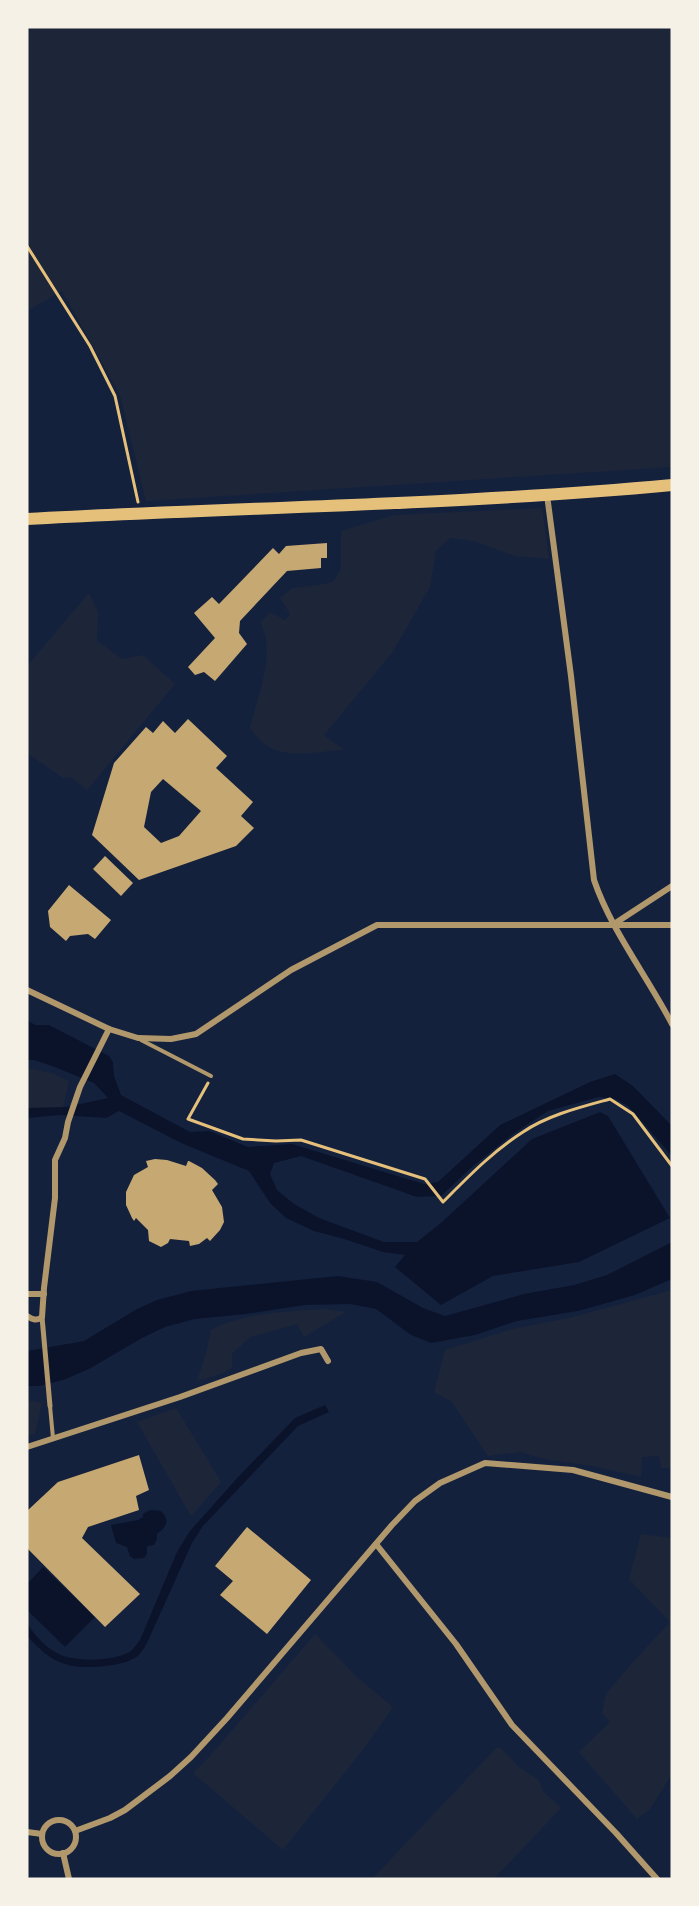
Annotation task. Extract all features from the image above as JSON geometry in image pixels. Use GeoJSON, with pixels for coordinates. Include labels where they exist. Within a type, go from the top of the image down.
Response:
{"type":"FeatureCollection","features":[{"type":"Feature","properties":{"kind":"main road"},"geometry":{"type":"LineString","coordinates":[[27,519],[419,503],[672,485]]}},
{"type":"Feature","properties":{"kind":"street"},"geometry":{"type":"LineString","coordinates":[[547,495],[571,676],[594,880],[601,901],[613,924],[672,1024]]}},
{"type":"Feature","properties":{"kind":"street"},"geometry":{"type":"LineString","coordinates":[[613,924],[672,886]]}},
{"type":"Feature","properties":{"kind":"street"},"geometry":{"type":"LineString","coordinates":[[27,990],[109,1029],[138,1038],[171,1039],[196,1034],[291,970],[377,925],[672,925]]}},
{"type":"Feature","properties":{"kind":"street"},"geometry":{"type":"LineString","coordinates":[[50,1406],[42,1317],[54,1198],[55,1160],[65,1138],[80,1087],[109,1029]]}},
{"type":"Feature","properties":{"kind":"street"},"geometry":{"type":"LineString","coordinates":[[27,1294],[44,1294]]}},
{"type":"Feature","properties":{"kind":"street"},"geometry":{"type":"LineString","coordinates":[[27,1316],[32,1320],[42,1317]]}},
{"type":"Feature","properties":{"kind":"street"},"geometry":{"type":"LineString","coordinates":[[27,1447],[169,1401],[301,1353],[321,1349],[328,1360]]}},
{"type":"Feature","properties":{"kind":"street"},"geometry":{"type":"LineString","coordinates":[[75,1831],[110,1818],[125,1809],[170,1776],[191,1757],[227,1718],[356,1564],[415,1501],[440,1483],[485,1463],[573,1470],[672,1497]]}},
{"type":"Feature","properties":{"kind":"street"},"geometry":{"type":"LineString","coordinates":[[376,1544],[456,1644],[512,1725],[657,1879]]}},
{"type":"Feature","properties":{"kind":"street"},"geometry":{"type":"LineString","coordinates":[[57,1820],[68,1822],[75,1831],[75,1842],[68,1851],[63,1853],[57,1854],[47,1849],[42,1840],[47,1824],[57,1820]]}},
{"type":"Feature","properties":{"kind":"street"},"geometry":{"type":"LineString","coordinates":[[27,1832],[42,1834]]}},
{"type":"Feature","properties":{"kind":"street"},"geometry":{"type":"LineString","coordinates":[[63,1853],[69,1879]]}},
{"type":"Feature","properties":{"kind":"lane"},"geometry":{"type":"LineString","coordinates":[[138,1038],[211,1076]]}},
{"type":"Feature","properties":{"kind":"lane"},"geometry":{"type":"LineString","coordinates":[[50,1406],[53,1439]]}},
{"type":"Feature","properties":{"kind":"path"},"geometry":{"type":"LineString","coordinates":[[27,246],[90,346],[115,396],[141,513]]}},
{"type":"Feature","properties":{"kind":"path"},"geometry":{"type":"LineString","coordinates":[[211,1076],[188,1119],[243,1140],[276,1142],[301,1140],[425,1179],[443,1202],[476,1169],[524,1131],[562,1113],[609,1099],[633,1114],[672,1166]]}},
{"type":"Feature","properties":{"kind":"shaded area"},"geometry":{"type":"Polygon","coordinates":[[[27,27],[672,27],[672,467],[146,501],[120,395],[62,291],[27,311],[27,27]]]}},
{"type":"Feature","properties":{"kind":"shaded area"},"geometry":{"type":"Polygon","coordinates":[[[542,508],[549,559],[515,556],[474,541],[450,538],[436,551],[430,587],[392,653],[324,735],[344,750],[302,754],[280,751],[262,742],[250,728],[266,661],[265,634],[260,623],[270,612],[285,620],[290,614],[280,598],[292,588],[333,582],[341,569],[341,531],[394,515],[542,508]]]}},
{"type":"Feature","properties":{"kind":"shaded area"},"geometry":{"type":"Polygon","coordinates":[[[89,593],[98,612],[97,641],[122,659],[143,655],[175,684],[87,790],[71,777],[63,778],[27,753],[27,666],[89,593]]]}},
{"type":"Feature","properties":{"kind":"shaded area"},"geometry":{"type":"Polygon","coordinates":[[[27,1020],[35,1025],[49,1025],[109,1056],[113,1062],[114,1076],[121,1095],[190,1132],[209,1131],[248,1147],[292,1144],[424,1184],[438,1182],[500,1125],[590,1082],[615,1074],[633,1086],[672,1126],[672,1156],[628,1106],[615,1099],[599,1097],[548,1111],[513,1134],[473,1166],[441,1196],[417,1197],[301,1156],[274,1163],[270,1174],[277,1190],[294,1204],[319,1218],[384,1242],[417,1242],[532,1139],[600,1112],[608,1116],[670,1218],[579,1262],[493,1276],[441,1305],[395,1267],[405,1255],[383,1252],[314,1231],[286,1218],[270,1203],[249,1171],[181,1143],[119,1111],[106,1118],[60,1115],[27,1118],[27,1108],[66,1107],[108,1098],[94,1083],[52,1066],[27,1060],[27,1020]]]}},
{"type":"Feature","properties":{"kind":"shaded area"},"geometry":{"type":"Polygon","coordinates":[[[27,1068],[52,1073],[69,1081],[63,1108],[27,1111],[27,1068]]]}},
{"type":"Feature","properties":{"kind":"shaded area"},"geometry":{"type":"Polygon","coordinates":[[[672,1242],[672,1279],[635,1295],[578,1311],[517,1321],[475,1335],[431,1343],[411,1335],[376,1309],[350,1304],[305,1305],[195,1319],[165,1327],[89,1369],[63,1380],[39,1386],[27,1386],[27,1351],[84,1341],[137,1309],[157,1300],[191,1291],[338,1276],[377,1282],[423,1308],[445,1316],[524,1294],[574,1285],[607,1275],[672,1242]]]}},
{"type":"Feature","properties":{"kind":"shaded area"},"geometry":{"type":"Polygon","coordinates":[[[672,1290],[672,1471],[668,1468],[661,1468],[659,1456],[642,1457],[641,1477],[593,1466],[548,1460],[520,1452],[488,1456],[452,1402],[434,1392],[445,1350],[512,1329],[569,1318],[672,1290]]]}},
{"type":"Feature","properties":{"kind":"shaded area"},"geometry":{"type":"Polygon","coordinates":[[[326,1309],[346,1312],[304,1337],[297,1324],[250,1337],[232,1354],[232,1368],[197,1381],[211,1330],[251,1316],[326,1309]]]}},
{"type":"Feature","properties":{"kind":"shaded area"},"geometry":{"type":"Polygon","coordinates":[[[27,1400],[42,1403],[35,1434],[27,1436],[27,1400]]]}},
{"type":"Feature","properties":{"kind":"shaded area"},"geometry":{"type":"Polygon","coordinates":[[[325,1405],[329,1412],[298,1426],[203,1526],[192,1543],[147,1643],[137,1657],[110,1665],[72,1666],[49,1656],[27,1636],[27,1623],[46,1646],[61,1655],[77,1659],[107,1659],[131,1651],[140,1640],[177,1552],[190,1531],[295,1418],[325,1405]]]}},
{"type":"Feature","properties":{"kind":"shaded area"},"geometry":{"type":"Polygon","coordinates":[[[176,1408],[221,1482],[191,1516],[137,1422],[176,1408]]]}},
{"type":"Feature","properties":{"kind":"shaded area"},"geometry":{"type":"Polygon","coordinates":[[[150,1510],[161,1511],[166,1517],[166,1523],[157,1534],[154,1545],[147,1546],[147,1554],[144,1558],[134,1559],[130,1556],[127,1547],[116,1543],[111,1525],[138,1520],[150,1510]]]}},
{"type":"Feature","properties":{"kind":"shaded area"},"geometry":{"type":"Polygon","coordinates":[[[641,1534],[672,1538],[672,1774],[650,1809],[637,1819],[579,1752],[610,1722],[602,1713],[606,1694],[670,1622],[629,1579],[641,1534]]]}},
{"type":"Feature","properties":{"kind":"shaded area"},"geometry":{"type":"Polygon","coordinates":[[[43,1567],[95,1617],[65,1647],[27,1610],[27,1584],[43,1567]]]}},
{"type":"Feature","properties":{"kind":"shaded area"},"geometry":{"type":"Polygon","coordinates":[[[315,1634],[358,1678],[393,1707],[362,1751],[283,1850],[193,1773],[315,1634]]]}},
{"type":"Feature","properties":{"kind":"shaded area"},"geometry":{"type":"Polygon","coordinates":[[[497,1747],[502,1749],[519,1767],[539,1780],[543,1791],[561,1808],[494,1879],[372,1879],[497,1747]]]}},
{"type":"Feature","properties":{"kind":"building"},"geometry":{"type":"Polygon","coordinates":[[[327,543],[327,558],[321,558],[321,568],[287,571],[240,621],[239,633],[247,644],[215,681],[204,672],[195,675],[188,667],[215,638],[194,613],[212,597],[219,604],[273,548],[279,554],[286,546],[327,543]]]}},
{"type":"Feature","properties":{"kind":"building"},"geometry":{"type":"Polygon","coordinates":[[[188,719],[227,756],[216,768],[253,802],[241,816],[254,828],[236,846],[139,880],[92,835],[114,763],[146,727],[153,733],[163,721],[175,733],[188,719]],[[163,779],[151,792],[144,827],[161,843],[179,836],[201,811],[163,779]]]}},
{"type":"Feature","properties":{"kind":"building"},"geometry":{"type":"Polygon","coordinates":[[[105,856],[133,883],[121,896],[93,869],[105,856]]]}},
{"type":"Feature","properties":{"kind":"building"},"geometry":{"type":"Polygon","coordinates":[[[69,885],[111,920],[95,939],[88,934],[70,936],[66,941],[50,927],[48,911],[69,885]]]}},
{"type":"Feature","properties":{"kind":"building"},"geometry":{"type":"Polygon","coordinates":[[[155,1159],[186,1166],[189,1161],[202,1168],[218,1184],[212,1190],[222,1207],[224,1222],[210,1241],[207,1238],[199,1244],[190,1246],[189,1241],[170,1239],[161,1247],[149,1241],[148,1230],[136,1218],[134,1221],[126,1205],[126,1192],[134,1175],[148,1167],[146,1161],[155,1159]]]}},
{"type":"Feature","properties":{"kind":"building"},"geometry":{"type":"Polygon","coordinates":[[[139,1455],[149,1490],[136,1496],[139,1510],[88,1527],[82,1538],[140,1594],[105,1627],[27,1548],[27,1511],[58,1482],[139,1455]]]}},
{"type":"Feature","properties":{"kind":"building"},"geometry":{"type":"Polygon","coordinates":[[[247,1527],[311,1580],[267,1634],[220,1595],[233,1581],[215,1566],[247,1527]]]}}]}
